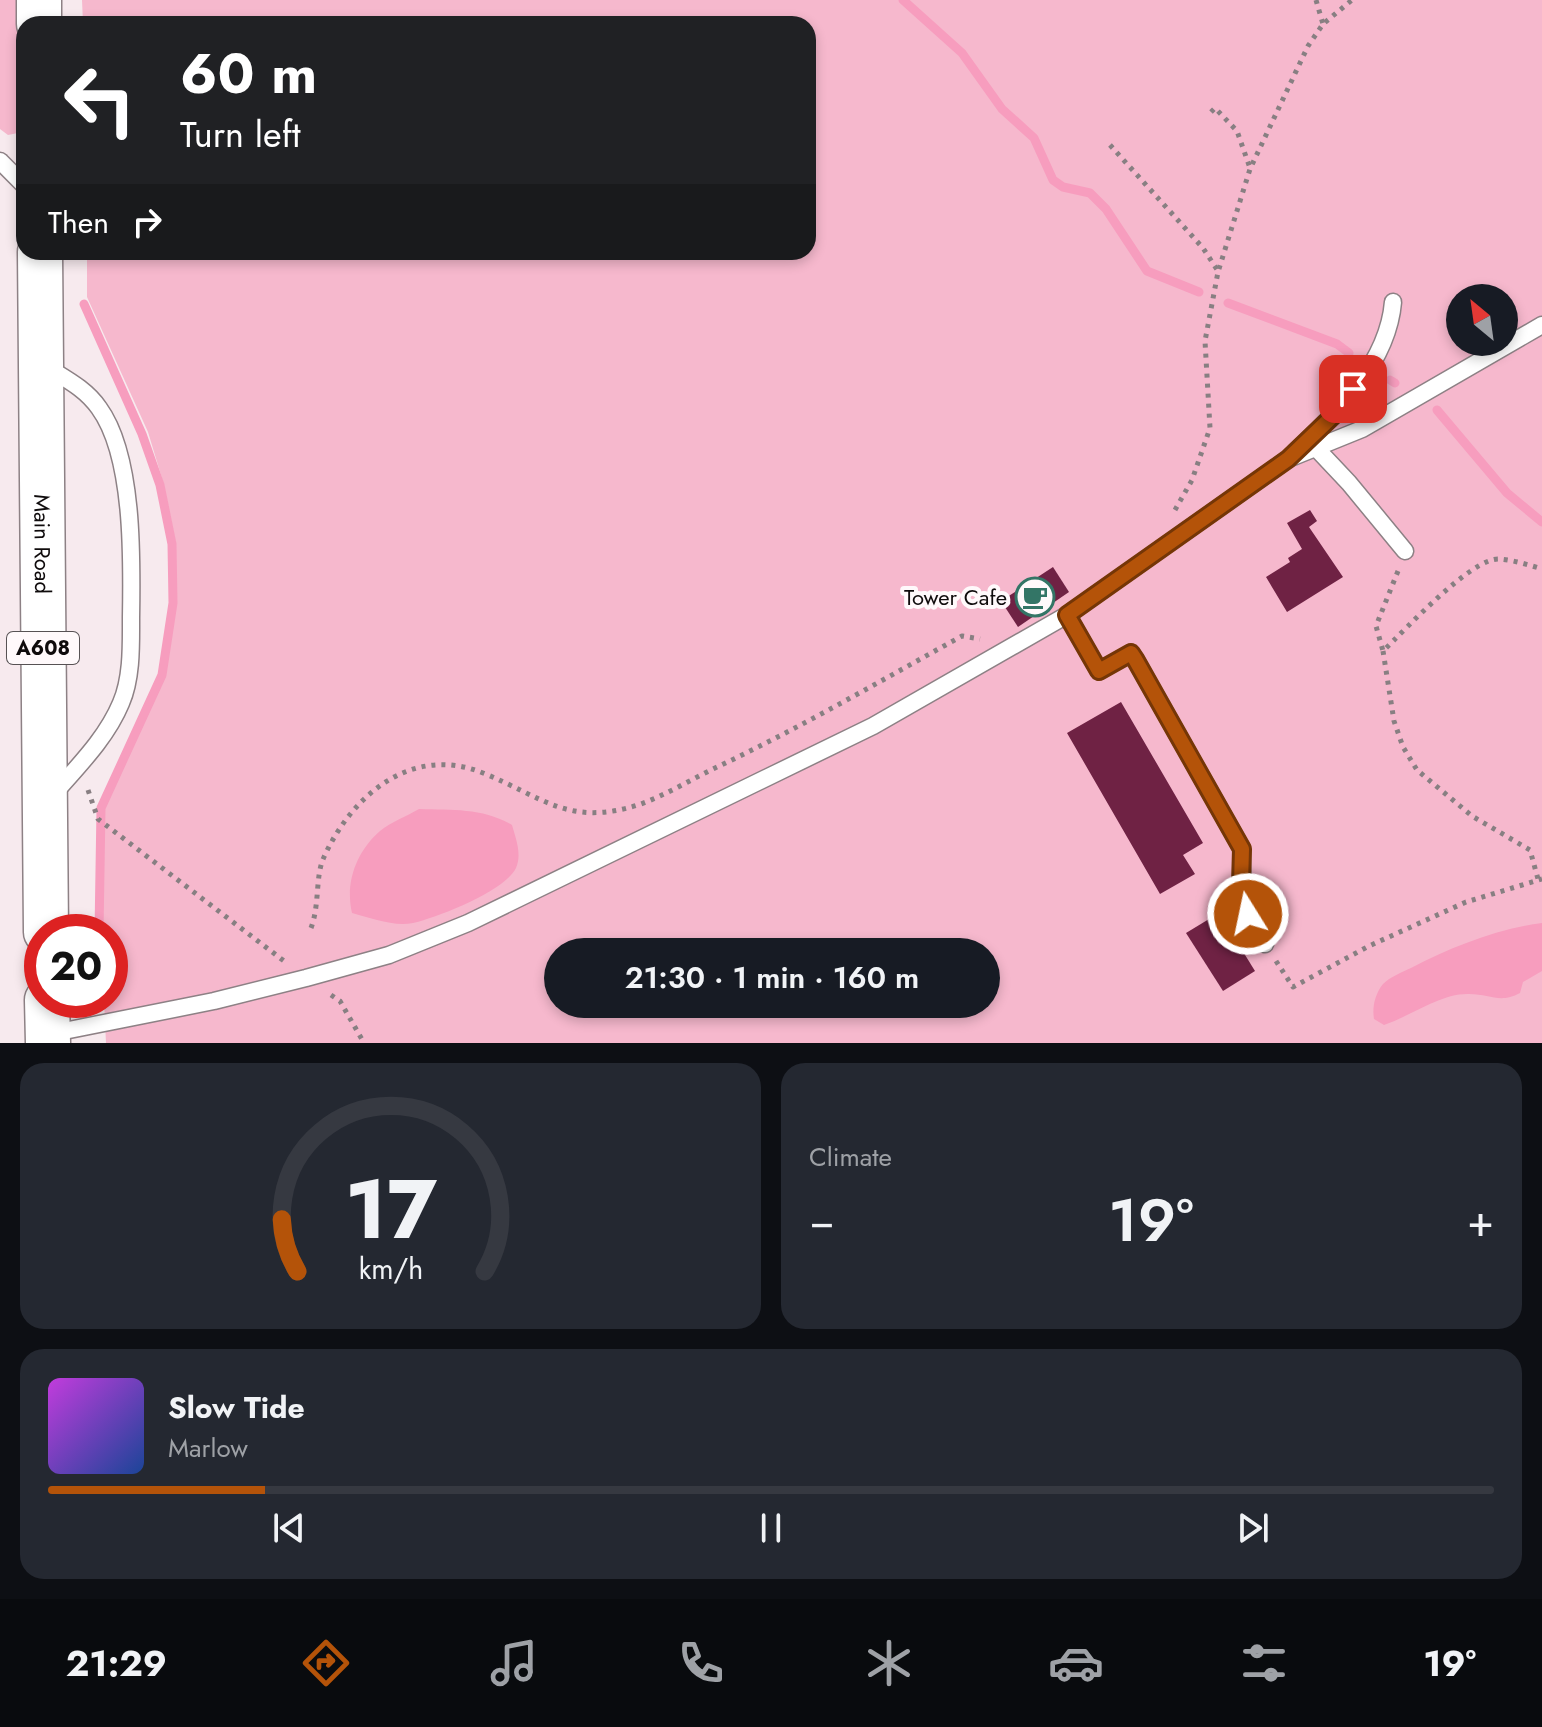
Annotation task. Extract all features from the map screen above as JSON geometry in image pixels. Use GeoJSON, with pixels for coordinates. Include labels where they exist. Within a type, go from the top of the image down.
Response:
{"type":"FeatureCollection","features":[{"type":"Feature","properties":{"kind":"main road","name":"Main Road"},"geometry":{"type":"LineString","coordinates":[[40,260],[46,914]]}},
{"type":"Feature","properties":{"kind":"lane"},"geometry":{"type":"LineString","coordinates":[[0,161],[16,177]]}},
{"type":"Feature","properties":{"kind":"lane"},"geometry":{"type":"LineString","coordinates":[[48,1026],[214,1001],[389,955],[544,888],[873,726],[1067,615],[1288,459],[1336,413],[1371,365],[1391,323],[1393,302]]}},
{"type":"Feature","properties":{"kind":"lane"},"geometry":{"type":"LineString","coordinates":[[1288,459],[1362,429],[1542,325]]}},
{"type":"Feature","properties":{"kind":"lane"},"geometry":{"type":"LineString","coordinates":[[43,365],[77,385],[100,409],[114,438],[125,487],[132,544],[130,656],[123,701],[105,734],[43,806]]}},
{"type":"Feature","properties":{"kind":"lane"},"geometry":{"type":"LineString","coordinates":[[1316,448],[1405,551]]}},
{"type":"Feature","properties":{"kind":"lane"},"geometry":{"type":"LineString","coordinates":[[1067,615],[1099,671],[1131,653],[1135,659],[1242,849],[1241,884],[1248,914],[1265,944]]}},
{"type":"Feature","properties":{"kind":"path"},"geometry":{"type":"LineString","coordinates":[[1316,0],[1323,24]]}},
{"type":"Feature","properties":{"kind":"path"},"geometry":{"type":"LineString","coordinates":[[1184,533],[1172,515],[1192,480],[1210,428],[1205,341],[1218,272],[1250,169],[1308,46],[1323,24],[1352,0]]}},
{"type":"Feature","properties":{"kind":"path"},"geometry":{"type":"LineString","coordinates":[[1211,112],[1215,108],[1237,131],[1250,169]]}},
{"type":"Feature","properties":{"kind":"path"},"geometry":{"type":"LineString","coordinates":[[1110,145],[1203,248],[1218,272]]}},
{"type":"Feature","properties":{"kind":"path"},"geometry":{"type":"LineString","coordinates":[[1265,944],[1293,987],[1369,946],[1466,902],[1540,879],[1530,850],[1472,816],[1417,770],[1403,747],[1394,721],[1376,626],[1405,551]]}},
{"type":"Feature","properties":{"kind":"path"},"geometry":{"type":"LineString","coordinates":[[1383,651],[1464,575],[1480,564],[1498,559],[1542,569]]}},
{"type":"Feature","properties":{"kind":"path"},"geometry":{"type":"LineString","coordinates":[[311,928],[317,910],[322,860],[333,839],[350,812],[369,792],[395,775],[418,767],[471,769],[556,808],[599,813],[613,810],[639,804],[784,736],[962,636],[987,641]]}},
{"type":"Feature","properties":{"kind":"path"},"geometry":{"type":"LineString","coordinates":[[100,819],[340,1001],[364,1043]]}},
{"type":"Feature","properties":{"kind":"shaded area"},"geometry":{"type":"Polygon","coordinates":[[[0,0],[18,0],[16,133],[8,135],[0,129],[0,0]]]}},
{"type":"Feature","properties":{"kind":"shaded area"},"geometry":{"type":"Polygon","coordinates":[[[82,0],[1542,0],[1542,1043],[106,1043],[105,1018],[128,1018],[128,914],[102,914],[102,808],[164,675],[176,603],[176,544],[164,485],[148,432],[87,297],[87,260],[816,260],[816,16],[83,16],[82,0]]]}},
{"type":"Feature","properties":{"kind":"shaded area"},"geometry":{"type":"Polygon","coordinates":[[[419,809],[479,813],[512,825],[517,841],[516,868],[485,894],[413,923],[390,923],[352,913],[351,879],[365,848],[384,828],[419,809]]]}},
{"type":"Feature","properties":{"kind":"shaded area"},"geometry":{"type":"Polygon","coordinates":[[[1542,923],[1542,971],[1523,982],[1520,993],[1501,998],[1458,995],[1384,1025],[1374,1019],[1378,992],[1393,977],[1475,940],[1542,923]]]}},
{"type":"Feature","properties":{"kind":"building"},"geometry":{"type":"Polygon","coordinates":[[[1310,510],[1317,521],[1309,527],[1343,577],[1287,612],[1266,577],[1290,562],[1288,558],[1302,549],[1287,523],[1310,510]]]}},
{"type":"Feature","properties":{"kind":"building","name":"Tower Cafe"},"geometry":{"type":"Polygon","coordinates":[[[1053,567],[1069,592],[1018,627],[1001,601],[1053,567]]]}},
{"type":"Feature","properties":{"kind":"building"},"geometry":{"type":"Polygon","coordinates":[[[1121,702],[1203,843],[1183,855],[1195,874],[1160,894],[1067,733],[1121,702]]]}},
{"type":"Feature","properties":{"kind":"building"},"geometry":{"type":"Polygon","coordinates":[[[1219,913],[1255,971],[1223,991],[1186,933],[1219,913]]]}},
{"type":"Feature","properties":{"kind":"waterway"},"geometry":{"type":"LineString","coordinates":[[903,0],[962,53],[1002,109],[1034,138],[1053,180],[1063,187],[1090,193],[1106,209],[1147,271],[1199,292]]}},
{"type":"Feature","properties":{"kind":"waterway"},"geometry":{"type":"LineString","coordinates":[[1228,303],[1337,344],[1349,353]]}},
{"type":"Feature","properties":{"kind":"waterway"},"geometry":{"type":"LineString","coordinates":[[84,304],[142,434],[160,485],[172,544],[173,603],[162,675],[101,808],[99,914]]}},
{"type":"Feature","properties":{"kind":"waterway"},"geometry":{"type":"LineString","coordinates":[[1390,380],[1395,383]]}},
{"type":"Feature","properties":{"kind":"waterway"},"geometry":{"type":"LineString","coordinates":[[1437,410],[1507,493],[1542,522]]}},
{"type":"Feature","properties":{"kind":"place","name":"Tower Cafe"},"geometry":{"type":"Point","coordinates":[1035,597]}},
{"type":"Feature","properties":{"kind":"route"},"geometry":{"type":"LineString","coordinates":[[1248,914],[1241,884],[1242,849],[1135,659],[1131,653],[1099,671],[1067,615],[1288,459],[1336,413],[1353,389]]}}]}
